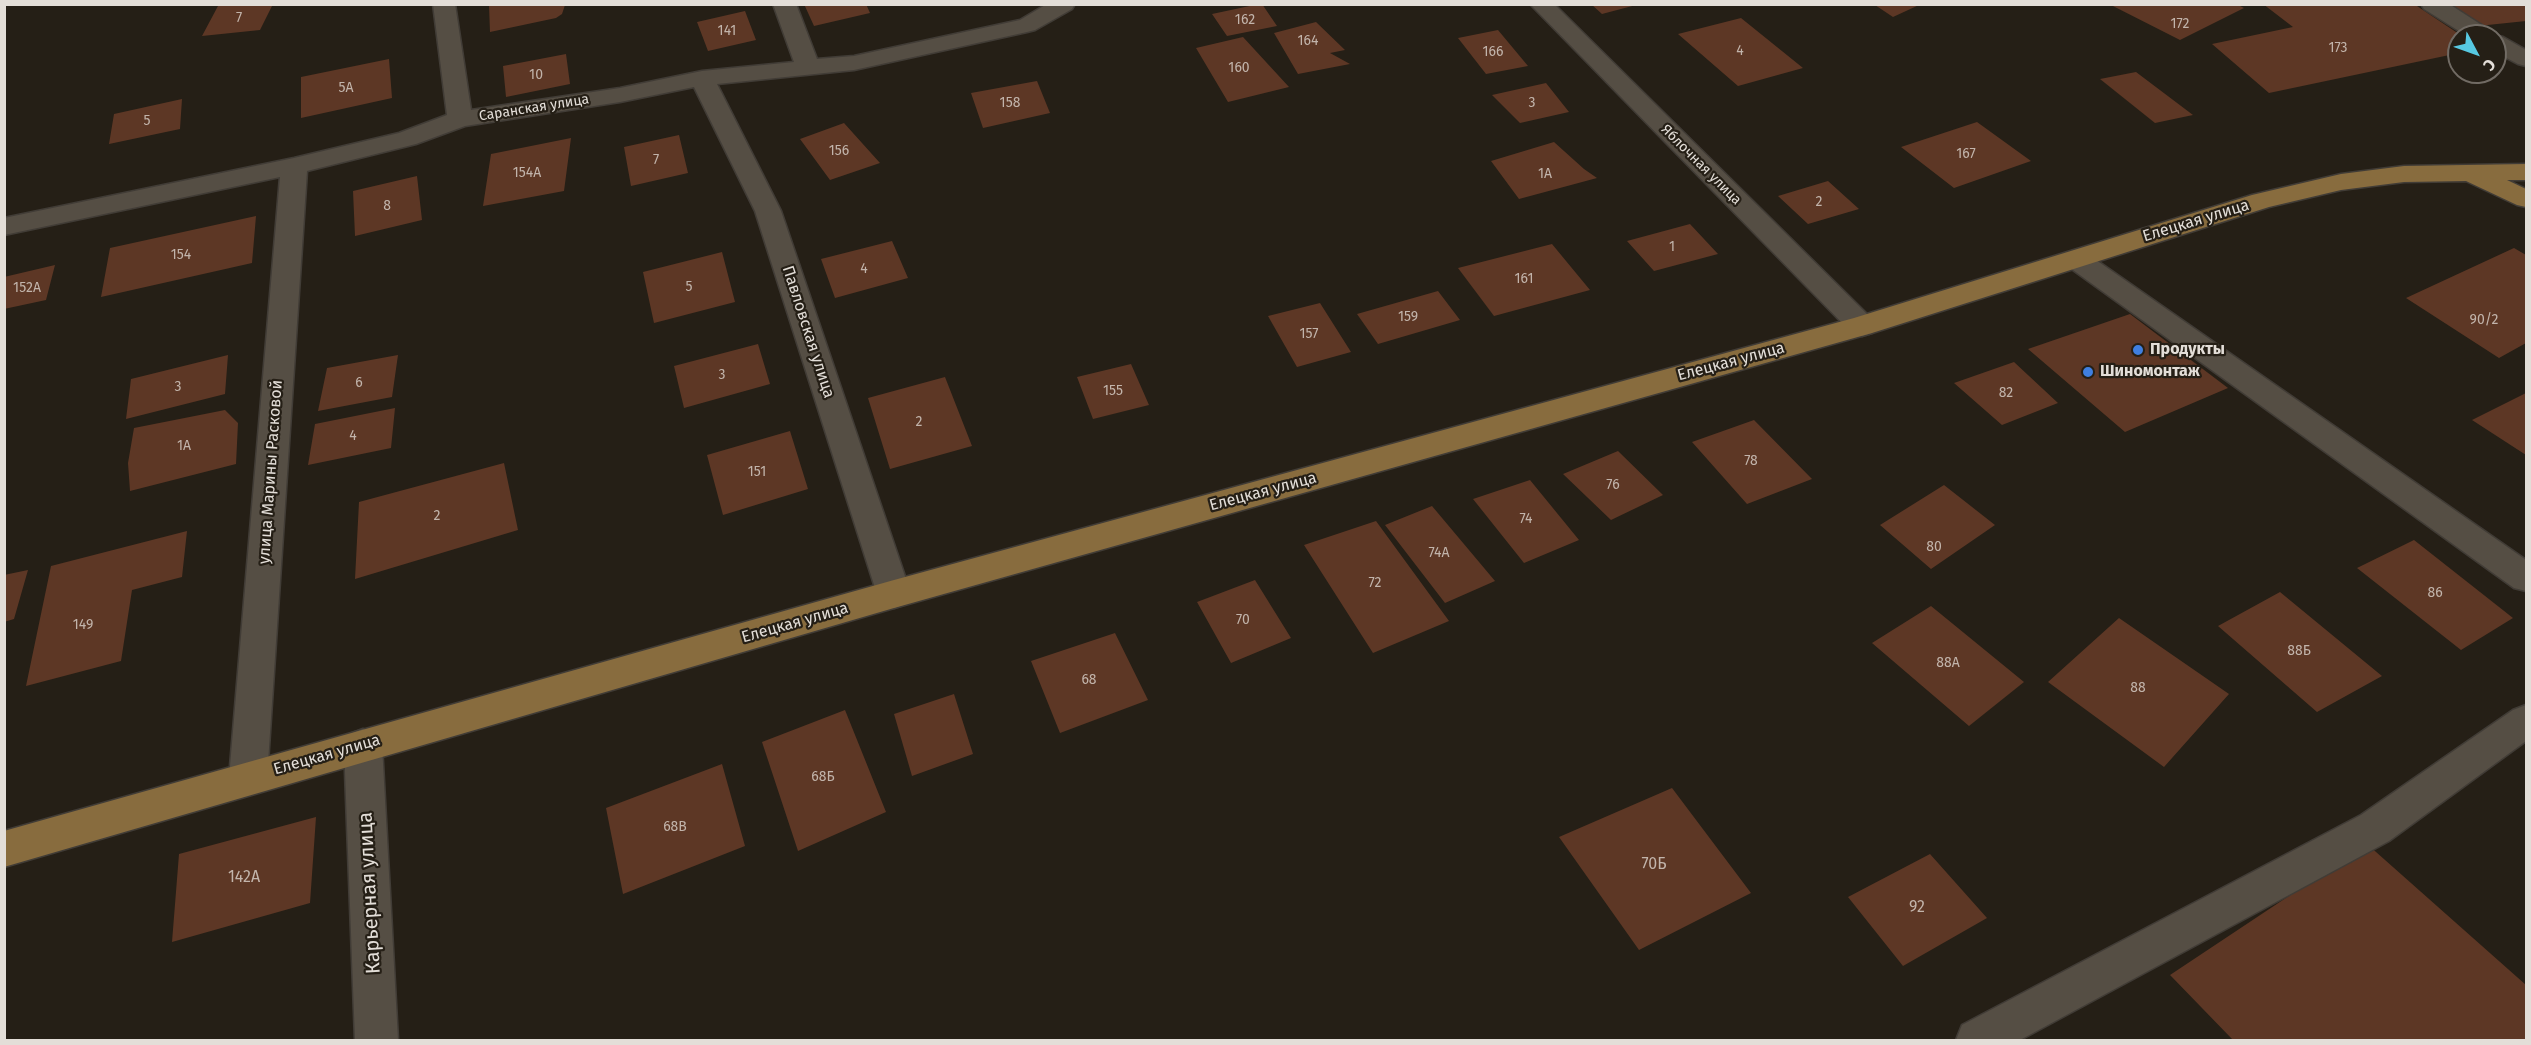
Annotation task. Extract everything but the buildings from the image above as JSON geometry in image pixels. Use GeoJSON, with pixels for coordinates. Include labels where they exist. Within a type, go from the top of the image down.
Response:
{"type":"FeatureCollection","features":[{"type":"Feature","properties":{"kind":"main road","name":"Елецкая улица"},"geometry":{"type":"LineString","coordinates":[[4,849],[894,594],[1862,326],[2261,201],[2341,182],[2404,174],[2526,172]]}},
{"type":"Feature","properties":{"kind":"main road"},"geometry":{"type":"LineString","coordinates":[[2470,173],[2526,199]]}},
{"type":"Feature","properties":{"kind":"street"},"geometry":{"type":"LineString","coordinates":[[444,4],[460,119]]}},
{"type":"Feature","properties":{"kind":"street"},"geometry":{"type":"LineString","coordinates":[[784,4],[809,69]]}},
{"type":"Feature","properties":{"kind":"street","name":"Саранская улица"},"geometry":{"type":"LineString","coordinates":[[4,227],[294,166],[407,139],[460,119],[620,95],[702,78],[854,63],[1027,25],[1064,4]]}},
{"type":"Feature","properties":{"kind":"street","name":"Яблочная улица"},"geometry":{"type":"LineString","coordinates":[[1541,4],[1862,326]]}},
{"type":"Feature","properties":{"kind":"street"},"geometry":{"type":"LineString","coordinates":[[2432,4],[2464,24]]}},
{"type":"Feature","properties":{"kind":"street"},"geometry":{"type":"LineString","coordinates":[[2507,49],[2526,59]]}},
{"type":"Feature","properties":{"kind":"street","name":"Павловская улица"},"geometry":{"type":"LineString","coordinates":[[702,78],[768,211],[894,594]]}},
{"type":"Feature","properties":{"kind":"street","name":"улица Марины Расковой"},"geometry":{"type":"LineString","coordinates":[[248,778],[294,166]]}},
{"type":"Feature","properties":{"kind":"street"},"geometry":{"type":"LineString","coordinates":[[2076,259],[2526,578]]}},
{"type":"Feature","properties":{"kind":"street"},"geometry":{"type":"LineString","coordinates":[[1977,1041],[2375,828],[2526,721]]}},
{"type":"Feature","properties":{"kind":"street","name":"Карьерная улица"},"geometry":{"type":"LineString","coordinates":[[363,745],[377,1041]]}},
{"type":"Feature","properties":{"kind":"place","name":"Продукты"},"geometry":{"type":"Point","coordinates":[2138,350]}},
{"type":"Feature","properties":{"kind":"place","name":"Шиномонтаж"},"geometry":{"type":"Point","coordinates":[2088,372]}}]}
